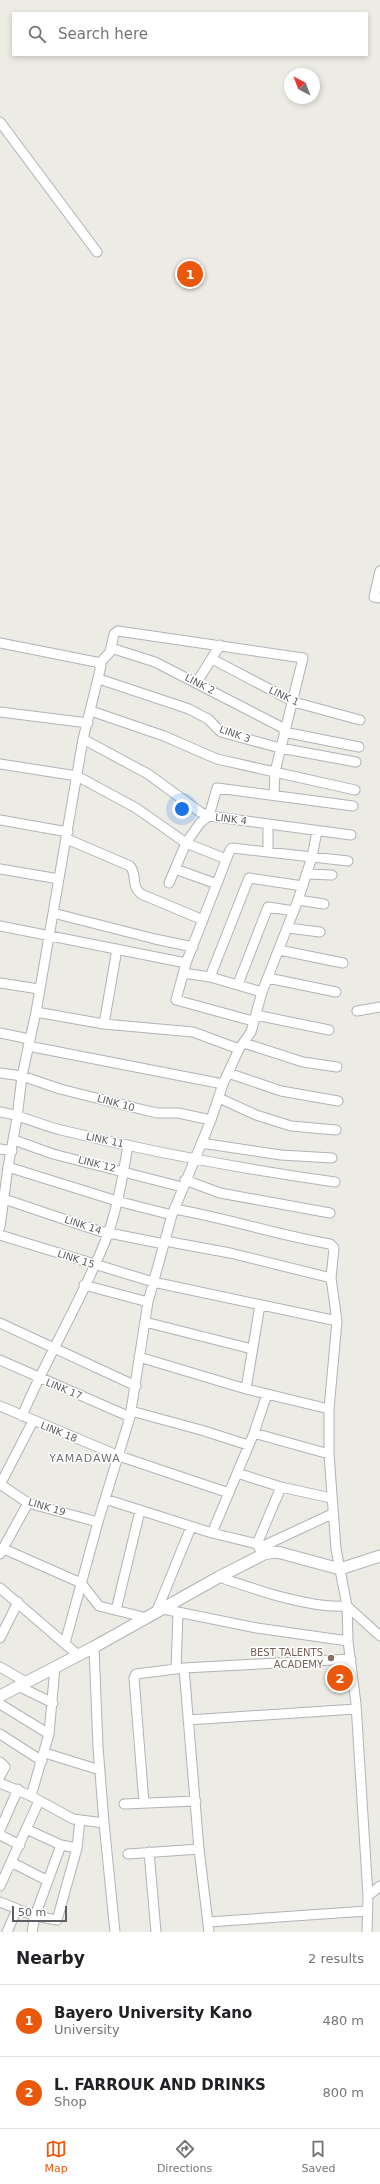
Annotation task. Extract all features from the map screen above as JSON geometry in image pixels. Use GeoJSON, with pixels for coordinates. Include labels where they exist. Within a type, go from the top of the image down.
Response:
{"type":"FeatureCollection","features":[{"type":"Feature","properties":{"kind":"street"},"geometry":{"type":"LineString","coordinates":[[0,122],[97,252]]}},
{"type":"Feature","properties":{"kind":"street"},"geometry":{"type":"LineString","coordinates":[[380,571],[374,597],[380,598]]}},
{"type":"Feature","properties":{"kind":"street"},"geometry":{"type":"LineString","coordinates":[[99,664],[108,655],[114,634],[118,631],[220,645],[304,659],[294,702],[280,748],[275,772],[274,794]]}},
{"type":"Feature","properties":{"kind":"street"},"geometry":{"type":"LineString","coordinates":[[0,643],[99,664]]}},
{"type":"Feature","properties":{"kind":"street"},"geometry":{"type":"LineString","coordinates":[[197,682],[220,645]]}},
{"type":"Feature","properties":{"kind":"street","name":"LINK 2"},"geometry":{"type":"LineString","coordinates":[[111,648],[155,662],[197,682],[284,731],[359,747]]}},
{"type":"Feature","properties":{"kind":"street","name":"LINK 1"},"geometry":{"type":"LineString","coordinates":[[212,659],[294,702],[360,720]]}},
{"type":"Feature","properties":{"kind":"street"},"geometry":{"type":"LineString","coordinates":[[0,1227],[4,1199],[3,1186],[14,1140],[22,1076],[36,1012],[48,935],[68,836],[83,739],[99,679],[101,666],[99,664]]}},
{"type":"Feature","properties":{"kind":"street","name":"LINK 3"},"geometry":{"type":"LineString","coordinates":[[99,679],[189,709],[208,719],[221,732],[280,748],[356,762]]}},
{"type":"Feature","properties":{"kind":"street"},"geometry":{"type":"LineString","coordinates":[[91,711],[164,736],[217,759],[355,790]]}},
{"type":"Feature","properties":{"kind":"street"},"geometry":{"type":"LineString","coordinates":[[0,712],[88,723]]}},
{"type":"Feature","properties":{"kind":"street","name":"LINK 4"},"geometry":{"type":"LineString","coordinates":[[83,739],[148,774],[200,812],[209,816],[351,835]]}},
{"type":"Feature","properties":{"kind":"street"},"geometry":{"type":"LineString","coordinates":[[0,764],[77,776],[136,808],[186,844],[226,859]]}},
{"type":"Feature","properties":{"kind":"street"},"geometry":{"type":"LineString","coordinates":[[169,883],[186,844],[200,823],[209,816],[217,788],[274,794],[353,806]]}},
{"type":"Feature","properties":{"kind":"street"},"geometry":{"type":"LineString","coordinates":[[0,820],[68,836],[130,866],[133,871],[134,886],[141,894],[203,920]]}},
{"type":"Feature","properties":{"kind":"street"},"geometry":{"type":"LineString","coordinates":[[268,824],[268,851]]}},
{"type":"Feature","properties":{"kind":"street"},"geometry":{"type":"LineString","coordinates":[[65,1643],[98,1522],[119,1456],[130,1414],[136,1386],[148,1302],[173,1212],[183,1184],[211,1120],[223,1084],[241,1046],[251,1032],[262,992],[303,886],[312,857],[317,831]]}},
{"type":"Feature","properties":{"kind":"street"},"geometry":{"type":"LineString","coordinates":[[329,1030],[254,1018],[177,1001],[186,963],[226,859],[232,848],[348,861]]}},
{"type":"Feature","properties":{"kind":"street"},"geometry":{"type":"LineString","coordinates":[[0,869],[59,879]]}},
{"type":"Feature","properties":{"kind":"street"},"geometry":{"type":"LineString","coordinates":[[175,869],[217,884]]}},
{"type":"Feature","properties":{"kind":"street"},"geometry":{"type":"LineString","coordinates":[[306,874],[332,875]]}},
{"type":"Feature","properties":{"kind":"street"},"geometry":{"type":"LineString","coordinates":[[210,977],[249,878],[303,886]]}},
{"type":"Feature","properties":{"kind":"street"},"geometry":{"type":"LineString","coordinates":[[298,900],[324,904]]}},
{"type":"Feature","properties":{"kind":"street"},"geometry":{"type":"LineString","coordinates":[[238,984],[268,907],[294,911]]}},
{"type":"Feature","properties":{"kind":"street"},"geometry":{"type":"LineString","coordinates":[[53,913],[155,940],[192,947]]}},
{"type":"Feature","properties":{"kind":"street"},"geometry":{"type":"LineString","coordinates":[[0,926],[186,963]]}},
{"type":"Feature","properties":{"kind":"street"},"geometry":{"type":"LineString","coordinates":[[288,928],[320,932]]}},
{"type":"Feature","properties":{"kind":"street"},"geometry":{"type":"LineString","coordinates":[[48,935],[186,963]]}},
{"type":"Feature","properties":{"kind":"street"},"geometry":{"type":"LineString","coordinates":[[104,1024],[117,949]]}},
{"type":"Feature","properties":{"kind":"street"},"geometry":{"type":"LineString","coordinates":[[279,950],[343,963]]}},
{"type":"Feature","properties":{"kind":"street"},"geometry":{"type":"LineString","coordinates":[[183,973],[210,977],[262,992]]}},
{"type":"Feature","properties":{"kind":"street"},"geometry":{"type":"LineString","coordinates":[[268,978],[336,992]]}},
{"type":"Feature","properties":{"kind":"street"},"geometry":{"type":"LineString","coordinates":[[0,983],[39,989]]}},
{"type":"Feature","properties":{"kind":"street"},"geometry":{"type":"LineString","coordinates":[[358,1011],[380,1007]]}},
{"type":"Feature","properties":{"kind":"street"},"geometry":{"type":"LineString","coordinates":[[36,1012],[104,1024],[193,1032],[303,1062],[337,1067]]}},
{"type":"Feature","properties":{"kind":"street"},"geometry":{"type":"LineString","coordinates":[[0,1033],[29,1042],[223,1084]]}},
{"type":"Feature","properties":{"kind":"street","name":"LINK 10"},"geometry":{"type":"LineString","coordinates":[[0,1073],[22,1076],[60,1089],[157,1113],[178,1113],[211,1120]]}},
{"type":"Feature","properties":{"kind":"street"},"geometry":{"type":"LineString","coordinates":[[228,1073],[281,1091],[338,1101]]}},
{"type":"Feature","properties":{"kind":"street"},"geometry":{"type":"LineString","coordinates":[[219,1098],[256,1115],[291,1126],[336,1130]]}},
{"type":"Feature","properties":{"kind":"street","name":"LINK 11"},"geometry":{"type":"LineString","coordinates":[[0,1112],[18,1115],[59,1130],[194,1159],[334,1182]]}},
{"type":"Feature","properties":{"kind":"street","name":"LINK 12"},"geometry":{"type":"LineString","coordinates":[[14,1140],[53,1154],[123,1171],[220,1192],[330,1213]]}},
{"type":"Feature","properties":{"kind":"street"},"geometry":{"type":"LineString","coordinates":[[201,1143],[281,1155],[332,1158]]}},
{"type":"Feature","properties":{"kind":"street"},"geometry":{"type":"LineString","coordinates":[[22,1416],[38,1378],[54,1348],[108,1233],[118,1201],[128,1145]]}},
{"type":"Feature","properties":{"kind":"street"},"geometry":{"type":"LineString","coordinates":[[0,1149],[12,1151]]}},
{"type":"Feature","properties":{"kind":"street"},"geometry":{"type":"LineString","coordinates":[[8,1168],[118,1201],[173,1212],[220,1217],[261,1230],[330,1244],[334,1248],[331,1278],[337,1321],[329,1409],[331,1498],[336,1549],[347,1606],[348,1642],[356,1708],[368,1896],[367,1932]]}},
{"type":"Feature","properties":{"kind":"street","name":"LINK 14"},"geometry":{"type":"LineString","coordinates":[[4,1199],[108,1233],[230,1253],[331,1278]]}},
{"type":"Feature","properties":{"kind":"street","name":"LINK 15"},"geometry":{"type":"LineString","coordinates":[[0,1235],[153,1282],[337,1321]]}},
{"type":"Feature","properties":{"kind":"street"},"geometry":{"type":"LineString","coordinates":[[84,1285],[148,1302]]}},
{"type":"Feature","properties":{"kind":"street"},"geometry":{"type":"LineString","coordinates":[[246,1389],[260,1305]]}},
{"type":"Feature","properties":{"kind":"street"},"geometry":{"type":"LineString","coordinates":[[145,1322],[252,1349]]}},
{"type":"Feature","properties":{"kind":"street"},"geometry":{"type":"LineString","coordinates":[[0,1323],[136,1386]]}},
{"type":"Feature","properties":{"kind":"street"},"geometry":{"type":"LineString","coordinates":[[139,1357],[246,1389],[329,1409]]}},
{"type":"Feature","properties":{"kind":"street","name":"LINK 17"},"geometry":{"type":"LineString","coordinates":[[0,1360],[38,1378],[130,1414],[201,1430],[248,1446]]}},
{"type":"Feature","properties":{"kind":"street"},"geometry":{"type":"LineString","coordinates":[[212,1533],[254,1433],[267,1394]]}},
{"type":"Feature","properties":{"kind":"street","name":"LINK 18"},"geometry":{"type":"LineString","coordinates":[[0,1406],[119,1456],[229,1493]]}},
{"type":"Feature","properties":{"kind":"street"},"geometry":{"type":"LineString","coordinates":[[0,1484],[33,1421]]}},
{"type":"Feature","properties":{"kind":"street"},"geometry":{"type":"LineString","coordinates":[[254,1433],[329,1454]]}},
{"type":"Feature","properties":{"kind":"street"},"geometry":{"type":"LineString","coordinates":[[237,1473],[281,1487],[331,1498]]}},
{"type":"Feature","properties":{"kind":"street","name":"LINK 19"},"geometry":{"type":"LineString","coordinates":[[0,1484],[28,1503],[98,1522]]}},
{"type":"Feature","properties":{"kind":"street"},"geometry":{"type":"LineString","coordinates":[[260,1549],[281,1487]]}},
{"type":"Feature","properties":{"kind":"street"},"geometry":{"type":"LineString","coordinates":[[105,1499],[260,1549],[281,1553],[340,1569],[380,1556]]}},
{"type":"Feature","properties":{"kind":"street"},"geometry":{"type":"LineString","coordinates":[[28,1503],[2,1551],[81,1583],[99,1606],[116,1610],[155,1613],[178,1612],[257,1628],[348,1642]]}},
{"type":"Feature","properties":{"kind":"street"},"geometry":{"type":"LineString","coordinates":[[116,1610],[140,1511]]}},
{"type":"Feature","properties":{"kind":"street"},"geometry":{"type":"LineString","coordinates":[[0,1696],[94,1647],[219,1577],[260,1549],[332,1514]]}},
{"type":"Feature","properties":{"kind":"street"},"geometry":{"type":"LineString","coordinates":[[155,1613],[191,1527]]}},
{"type":"Feature","properties":{"kind":"street"},"geometry":{"type":"LineString","coordinates":[[219,1577],[282,1597],[336,1607],[347,1606],[380,1636]]}},
{"type":"Feature","properties":{"kind":"street"},"geometry":{"type":"LineString","coordinates":[[0,1588],[78,1655]]}},
{"type":"Feature","properties":{"kind":"street"},"geometry":{"type":"LineString","coordinates":[[0,1638],[18,1602]]}},
{"type":"Feature","properties":{"kind":"street"},"geometry":{"type":"LineString","coordinates":[[178,1612],[180,1668],[188,1720],[199,1850],[208,1932]]}},
{"type":"Feature","properties":{"kind":"street"},"geometry":{"type":"LineString","coordinates":[[94,1647],[100,1770],[115,1932]]}},
{"type":"Feature","properties":{"kind":"street"},"geometry":{"type":"LineString","coordinates":[[144,1803],[135,1676],[180,1668],[350,1659]]}},
{"type":"Feature","properties":{"kind":"street"},"geometry":{"type":"LineString","coordinates":[[0,1667],[22,1684],[53,1703]]}},
{"type":"Feature","properties":{"kind":"street"},"geometry":{"type":"LineString","coordinates":[[0,1886],[20,1845],[35,1798],[49,1734],[53,1703],[55,1667]]}},
{"type":"Feature","properties":{"kind":"street"},"geometry":{"type":"LineString","coordinates":[[0,1704],[49,1734]]}},
{"type":"Feature","properties":{"kind":"street"},"geometry":{"type":"LineString","coordinates":[[188,1720],[356,1708]]}},
{"type":"Feature","properties":{"kind":"street"},"geometry":{"type":"LineString","coordinates":[[0,1734],[44,1757],[100,1770]]}},
{"type":"Feature","properties":{"kind":"street"},"geometry":{"type":"LineString","coordinates":[[0,1762],[5,1766],[0,1776]]}},
{"type":"Feature","properties":{"kind":"street"},"geometry":{"type":"LineString","coordinates":[[0,1783],[18,1789],[60,1813],[80,1820],[104,1823]]}},
{"type":"Feature","properties":{"kind":"street"},"geometry":{"type":"LineString","coordinates":[[0,1830],[18,1789]]}},
{"type":"Feature","properties":{"kind":"street"},"geometry":{"type":"LineString","coordinates":[[124,1804],[196,1801]]}},
{"type":"Feature","properties":{"kind":"street"},"geometry":{"type":"LineString","coordinates":[[0,1902],[35,1916],[57,1920],[77,1848],[80,1820]]}},
{"type":"Feature","properties":{"kind":"street"},"geometry":{"type":"LineString","coordinates":[[26,1829],[61,1845],[77,1848]]}},
{"type":"Feature","properties":{"kind":"street"},"geometry":{"type":"LineString","coordinates":[[0,1835],[20,1845]]}},
{"type":"Feature","properties":{"kind":"street"},"geometry":{"type":"LineString","coordinates":[[32,1932],[35,1916],[61,1845]]}},
{"type":"Feature","properties":{"kind":"street"},"geometry":{"type":"LineString","coordinates":[[128,1854],[199,1850]]}},
{"type":"Feature","properties":{"kind":"street"},"geometry":{"type":"LineString","coordinates":[[149,1852],[156,1932]]}},
{"type":"Feature","properties":{"kind":"street"},"geometry":{"type":"LineString","coordinates":[[12,1862],[48,1881]]}},
{"type":"Feature","properties":{"kind":"street"},"geometry":{"type":"LineString","coordinates":[[368,1896],[380,1886]]}},
{"type":"Feature","properties":{"kind":"street"},"geometry":{"type":"LineString","coordinates":[[7,1932],[17,1909]]}},
{"type":"Feature","properties":{"kind":"street"},"geometry":{"type":"LineString","coordinates":[[208,1922],[367,1911]]}},
{"type":"Feature","properties":{"kind":"place","name":"Bayero University Kano"},"geometry":{"type":"Point","coordinates":[190,274]}},
{"type":"Feature","properties":{"kind":"place","name":"BEST TALENTS ACADEMY"},"geometry":{"type":"Point","coordinates":[331,1658]}},
{"type":"Feature","properties":{"kind":"place","name":"L. FARROUK AND DRINKS"},"geometry":{"type":"Point","coordinates":[340,1678]}},
{"type":"Feature","properties":{"kind":"district","name":"YAMADAWA"},"geometry":{"type":"Point","coordinates":[85,1458]}}]}
